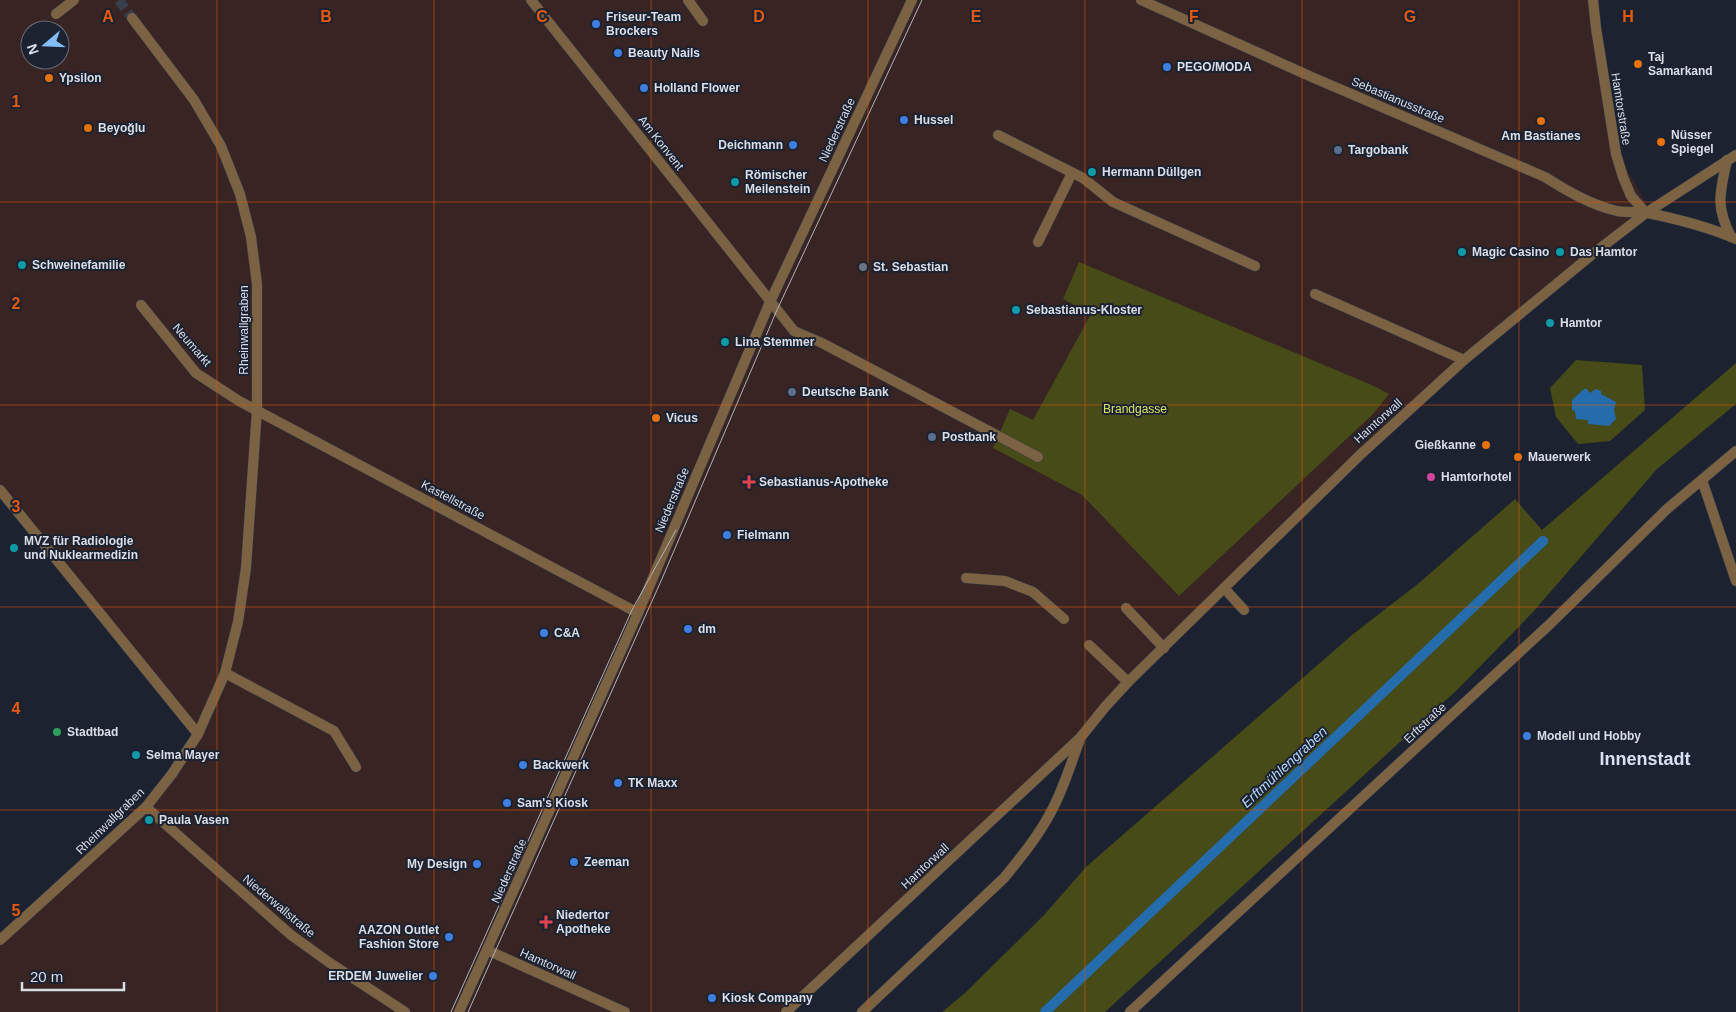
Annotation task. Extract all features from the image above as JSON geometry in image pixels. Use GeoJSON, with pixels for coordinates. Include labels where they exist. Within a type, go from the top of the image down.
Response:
{"type":"FeatureCollection","features":[{"type":"Feature","properties":{"kind":"street"},"geometry":{"type":"LineString","coordinates":[[56,14],[74,0]]}},
{"type":"Feature","properties":{"kind":"street","name":"Am Konvent"},"geometry":{"type":"LineString","coordinates":[[532,0],[794,331],[822,343],[1038,456]]}},
{"type":"Feature","properties":{"kind":"street"},"geometry":{"type":"LineString","coordinates":[[688,0],[703,21]]}},
{"type":"Feature","properties":{"kind":"street","name":"Niederstraße"},"geometry":{"type":"LineString","coordinates":[[459,1012],[638,613],[770,302],[912,0]]}},
{"type":"Feature","properties":{"kind":"street","name":"Sebastianusstraße"},"geometry":{"type":"LineString","coordinates":[[1141,0],[1314,78],[1544,177],[1598,206],[1618,211],[1646,213],[1688,223],[1734,238]]}},
{"type":"Feature","properties":{"kind":"street","name":"Hamtorstraße"},"geometry":{"type":"LineString","coordinates":[[1593,0],[1616,154],[1622,177],[1631,196],[1646,213]]}},
{"type":"Feature","properties":{"kind":"street","name":"Rheinwallgraben"},"geometry":{"type":"LineString","coordinates":[[0,940],[146,806],[172,774],[198,734],[226,673],[238,622],[246,568],[257,409],[256,284],[251,237],[240,194],[221,146],[194,100],[132,18]]}},
{"type":"Feature","properties":{"kind":"street"},"geometry":{"type":"LineString","coordinates":[[998,135],[1083,178],[1113,202],[1255,266]]}},
{"type":"Feature","properties":{"kind":"street","name":"Hamtorwall"},"geometry":{"type":"LineString","coordinates":[[786,1012],[1080,738],[1104,707],[1128,682],[1361,454],[1464,360],[1594,253],[1646,213],[1732,158]]}},
{"type":"Feature","properties":{"kind":"street","name":"Hamtorwall"},"geometry":{"type":"LineString","coordinates":[[1732,158],[1719,205],[1723,220],[1734,238]]}},
{"type":"Feature","properties":{"kind":"street"},"geometry":{"type":"LineString","coordinates":[[1038,242],[1072,173]]}},
{"type":"Feature","properties":{"kind":"street"},"geometry":{"type":"LineString","coordinates":[[1315,294],[1464,360]]}},
{"type":"Feature","properties":{"kind":"street","name":"Neumarkt"},"geometry":{"type":"LineString","coordinates":[[141,305],[196,373],[239,401],[257,409]]}},
{"type":"Feature","properties":{"kind":"street","name":"Kastellstraße"},"geometry":{"type":"LineString","coordinates":[[257,409],[638,613]]}},
{"type":"Feature","properties":{"kind":"street","name":"Erftstraße"},"geometry":{"type":"LineString","coordinates":[[1130,1012],[1550,624],[1668,510],[1736,451]]}},
{"type":"Feature","properties":{"kind":"street"},"geometry":{"type":"LineString","coordinates":[[1702,480],[1736,581]]}},
{"type":"Feature","properties":{"kind":"street"},"geometry":{"type":"LineString","coordinates":[[0,490],[198,734]]}},
{"type":"Feature","properties":{"kind":"street"},"geometry":{"type":"LineString","coordinates":[[966,578],[1005,581],[1033,592],[1064,619]]}},
{"type":"Feature","properties":{"kind":"street"},"geometry":{"type":"LineString","coordinates":[[1224,588],[1244,610]]}},
{"type":"Feature","properties":{"kind":"street"},"geometry":{"type":"LineString","coordinates":[[1126,608],[1164,648]]}},
{"type":"Feature","properties":{"kind":"street"},"geometry":{"type":"LineString","coordinates":[[1089,645],[1128,682]]}},
{"type":"Feature","properties":{"kind":"street"},"geometry":{"type":"LineString","coordinates":[[226,673],[334,731],[356,767]]}},
{"type":"Feature","properties":{"kind":"street","name":"Hamtorwall"},"geometry":{"type":"LineString","coordinates":[[862,1012],[1004,878],[1024,854],[1035,840],[1054,806],[1080,738]]}},
{"type":"Feature","properties":{"kind":"street","name":"Niederwallstraße"},"geometry":{"type":"LineString","coordinates":[[146,806],[291,935],[330,963],[406,1012]]}},
{"type":"Feature","properties":{"kind":"street","name":"Hamtorwall"},"geometry":{"type":"LineString","coordinates":[[487,950],[625,1012]]}},
{"type":"Feature","properties":{"kind":"shaded area"},"geometry":{"type":"Polygon","coordinates":[[[0,0],[1596,0],[1620,157],[1649,208],[1455,362],[1075,739],[780,1012],[0,1012],[0,941],[39,911],[147,809],[200,734],[0,489],[0,0]]]}},
{"type":"Feature","properties":{"kind":"green space","name":"Brandgasse"},"geometry":{"type":"Polygon","coordinates":[[[1079,262],[1389,394],[1373,414],[1179,596],[1082,495],[993,448],[1010,409],[1033,420],[1091,314],[1063,299],[1079,262]]]}},
{"type":"Feature","properties":{"kind":"green space"},"geometry":{"type":"Polygon","coordinates":[[[1576,360],[1642,365],[1645,410],[1610,441],[1578,444],[1556,417],[1550,388],[1576,360]]]}},
{"type":"Feature","properties":{"kind":"green space"},"geometry":{"type":"Polygon","coordinates":[[[1736,363],[1736,404],[1657,469],[1533,612],[1458,689],[1105,1012],[942,1012],[965,993],[1044,915],[1086,867],[1352,635],[1419,583],[1515,499],[1542,530],[1736,363]]]}},
{"type":"Feature","properties":{"kind":"water"},"geometry":{"type":"Polygon","coordinates":[[[1584,389],[1587,389],[1590,393],[1596,389],[1601,391],[1601,394],[1616,402],[1614,410],[1616,419],[1609,426],[1588,424],[1588,420],[1576,419],[1575,411],[1572,410],[1572,400],[1584,389]]]}},
{"type":"Feature","properties":{"kind":"waterway","name":"Erftmühlengraben"},"geometry":{"type":"LineString","coordinates":[[1045,1012],[1543,541]]}},
{"type":"Feature","properties":{"kind":"tunnel"},"geometry":{"type":"LineString","coordinates":[[119,0],[132,18]]}},
{"type":"Feature","properties":{"kind":"tram line"},"geometry":{"type":"LineString","coordinates":[[468,1012],[661,581],[777,310],[922,0]]}},
{"type":"Feature","properties":{"kind":"tram line"},"geometry":{"type":"LineString","coordinates":[[451,1012],[632,610],[676,530]]}},
{"type":"Feature","properties":{"kind":"place","name":"Friseur-Team Brockers"},"geometry":{"type":"Point","coordinates":[596,24]}},
{"type":"Feature","properties":{"kind":"place","name":"Beauty Nails"},"geometry":{"type":"Point","coordinates":[618,53]}},
{"type":"Feature","properties":{"kind":"place","name":"Taj Samarkand"},"geometry":{"type":"Point","coordinates":[1638,64]}},
{"type":"Feature","properties":{"kind":"place","name":"PEGO/MODA"},"geometry":{"type":"Point","coordinates":[1167,67]}},
{"type":"Feature","properties":{"kind":"place","name":"Ypsilon"},"geometry":{"type":"Point","coordinates":[49,78]}},
{"type":"Feature","properties":{"kind":"place","name":"Holland Flower"},"geometry":{"type":"Point","coordinates":[644,88]}},
{"type":"Feature","properties":{"kind":"place","name":"Hussel"},"geometry":{"type":"Point","coordinates":[904,120]}},
{"type":"Feature","properties":{"kind":"place","name":"Am Bastianes"},"geometry":{"type":"Point","coordinates":[1541,121]}},
{"type":"Feature","properties":{"kind":"place","name":"Beyoğlu"},"geometry":{"type":"Point","coordinates":[88,128]}},
{"type":"Feature","properties":{"kind":"place","name":"Nüsser Spiegel"},"geometry":{"type":"Point","coordinates":[1661,142]}},
{"type":"Feature","properties":{"kind":"place","name":"Deichmann"},"geometry":{"type":"Point","coordinates":[793,145]}},
{"type":"Feature","properties":{"kind":"place","name":"Targobank"},"geometry":{"type":"Point","coordinates":[1338,150]}},
{"type":"Feature","properties":{"kind":"place","name":"Hermann Düllgen"},"geometry":{"type":"Point","coordinates":[1092,172]}},
{"type":"Feature","properties":{"kind":"place","name":"Römischer Meilenstein"},"geometry":{"type":"Point","coordinates":[735,182]}},
{"type":"Feature","properties":{"kind":"place","name":"Magic Casino"},"geometry":{"type":"Point","coordinates":[1462,252]}},
{"type":"Feature","properties":{"kind":"place","name":"Das Hamtor"},"geometry":{"type":"Point","coordinates":[1560,252]}},
{"type":"Feature","properties":{"kind":"place","name":"Schweinefamilie"},"geometry":{"type":"Point","coordinates":[22,265]}},
{"type":"Feature","properties":{"kind":"place","name":"St. Sebastian"},"geometry":{"type":"Point","coordinates":[863,267]}},
{"type":"Feature","properties":{"kind":"place","name":"Sebastianus-Kloster"},"geometry":{"type":"Point","coordinates":[1016,310]}},
{"type":"Feature","properties":{"kind":"place","name":"Hamtor"},"geometry":{"type":"Point","coordinates":[1550,323]}},
{"type":"Feature","properties":{"kind":"place","name":"Lina Stemmer"},"geometry":{"type":"Point","coordinates":[725,342]}},
{"type":"Feature","properties":{"kind":"place","name":"Deutsche Bank"},"geometry":{"type":"Point","coordinates":[792,392]}},
{"type":"Feature","properties":{"kind":"place","name":"Vicus"},"geometry":{"type":"Point","coordinates":[656,418]}},
{"type":"Feature","properties":{"kind":"place","name":"Postbank"},"geometry":{"type":"Point","coordinates":[932,437]}},
{"type":"Feature","properties":{"kind":"place","name":"Gießkanne"},"geometry":{"type":"Point","coordinates":[1486,445]}},
{"type":"Feature","properties":{"kind":"place","name":"Mauerwerk"},"geometry":{"type":"Point","coordinates":[1518,457]}},
{"type":"Feature","properties":{"kind":"place","name":"Hamtorhotel"},"geometry":{"type":"Point","coordinates":[1431,477]}},
{"type":"Feature","properties":{"kind":"place","name":"Sebastianus-Apotheke"},"geometry":{"type":"Point","coordinates":[749,482]}},
{"type":"Feature","properties":{"kind":"place","name":"Fielmann"},"geometry":{"type":"Point","coordinates":[727,535]}},
{"type":"Feature","properties":{"kind":"place","name":"MVZ für Radiologie und Nuklearmedizin"},"geometry":{"type":"Point","coordinates":[14,548]}},
{"type":"Feature","properties":{"kind":"place","name":"dm"},"geometry":{"type":"Point","coordinates":[688,629]}},
{"type":"Feature","properties":{"kind":"place","name":"C&A"},"geometry":{"type":"Point","coordinates":[544,633]}},
{"type":"Feature","properties":{"kind":"place","name":"Stadtbad"},"geometry":{"type":"Point","coordinates":[57,732]}},
{"type":"Feature","properties":{"kind":"place","name":"Modell und Hobby"},"geometry":{"type":"Point","coordinates":[1527,736]}},
{"type":"Feature","properties":{"kind":"place","name":"Selma Mayer"},"geometry":{"type":"Point","coordinates":[136,755]}},
{"type":"Feature","properties":{"kind":"place","name":"Backwerk"},"geometry":{"type":"Point","coordinates":[523,765]}},
{"type":"Feature","properties":{"kind":"place","name":"TK Maxx"},"geometry":{"type":"Point","coordinates":[618,783]}},
{"type":"Feature","properties":{"kind":"place","name":"Sam's Kiosk"},"geometry":{"type":"Point","coordinates":[507,803]}},
{"type":"Feature","properties":{"kind":"place","name":"Paula Vasen"},"geometry":{"type":"Point","coordinates":[149,820]}},
{"type":"Feature","properties":{"kind":"place","name":"Zeeman"},"geometry":{"type":"Point","coordinates":[574,862]}},
{"type":"Feature","properties":{"kind":"place","name":"My Design"},"geometry":{"type":"Point","coordinates":[477,864]}},
{"type":"Feature","properties":{"kind":"place","name":"Niedertor Apotheke"},"geometry":{"type":"Point","coordinates":[546,922]}},
{"type":"Feature","properties":{"kind":"place","name":"AAZON Outlet Fashion Store"},"geometry":{"type":"Point","coordinates":[449,937]}},
{"type":"Feature","properties":{"kind":"place","name":"ERDEM Juwelier"},"geometry":{"type":"Point","coordinates":[433,976]}},
{"type":"Feature","properties":{"kind":"place","name":"Kiosk Company"},"geometry":{"type":"Point","coordinates":[712,998]}},
{"type":"Feature","properties":{"kind":"district","name":"Innenstadt"},"geometry":{"type":"Point","coordinates":[1645,759]}}]}
